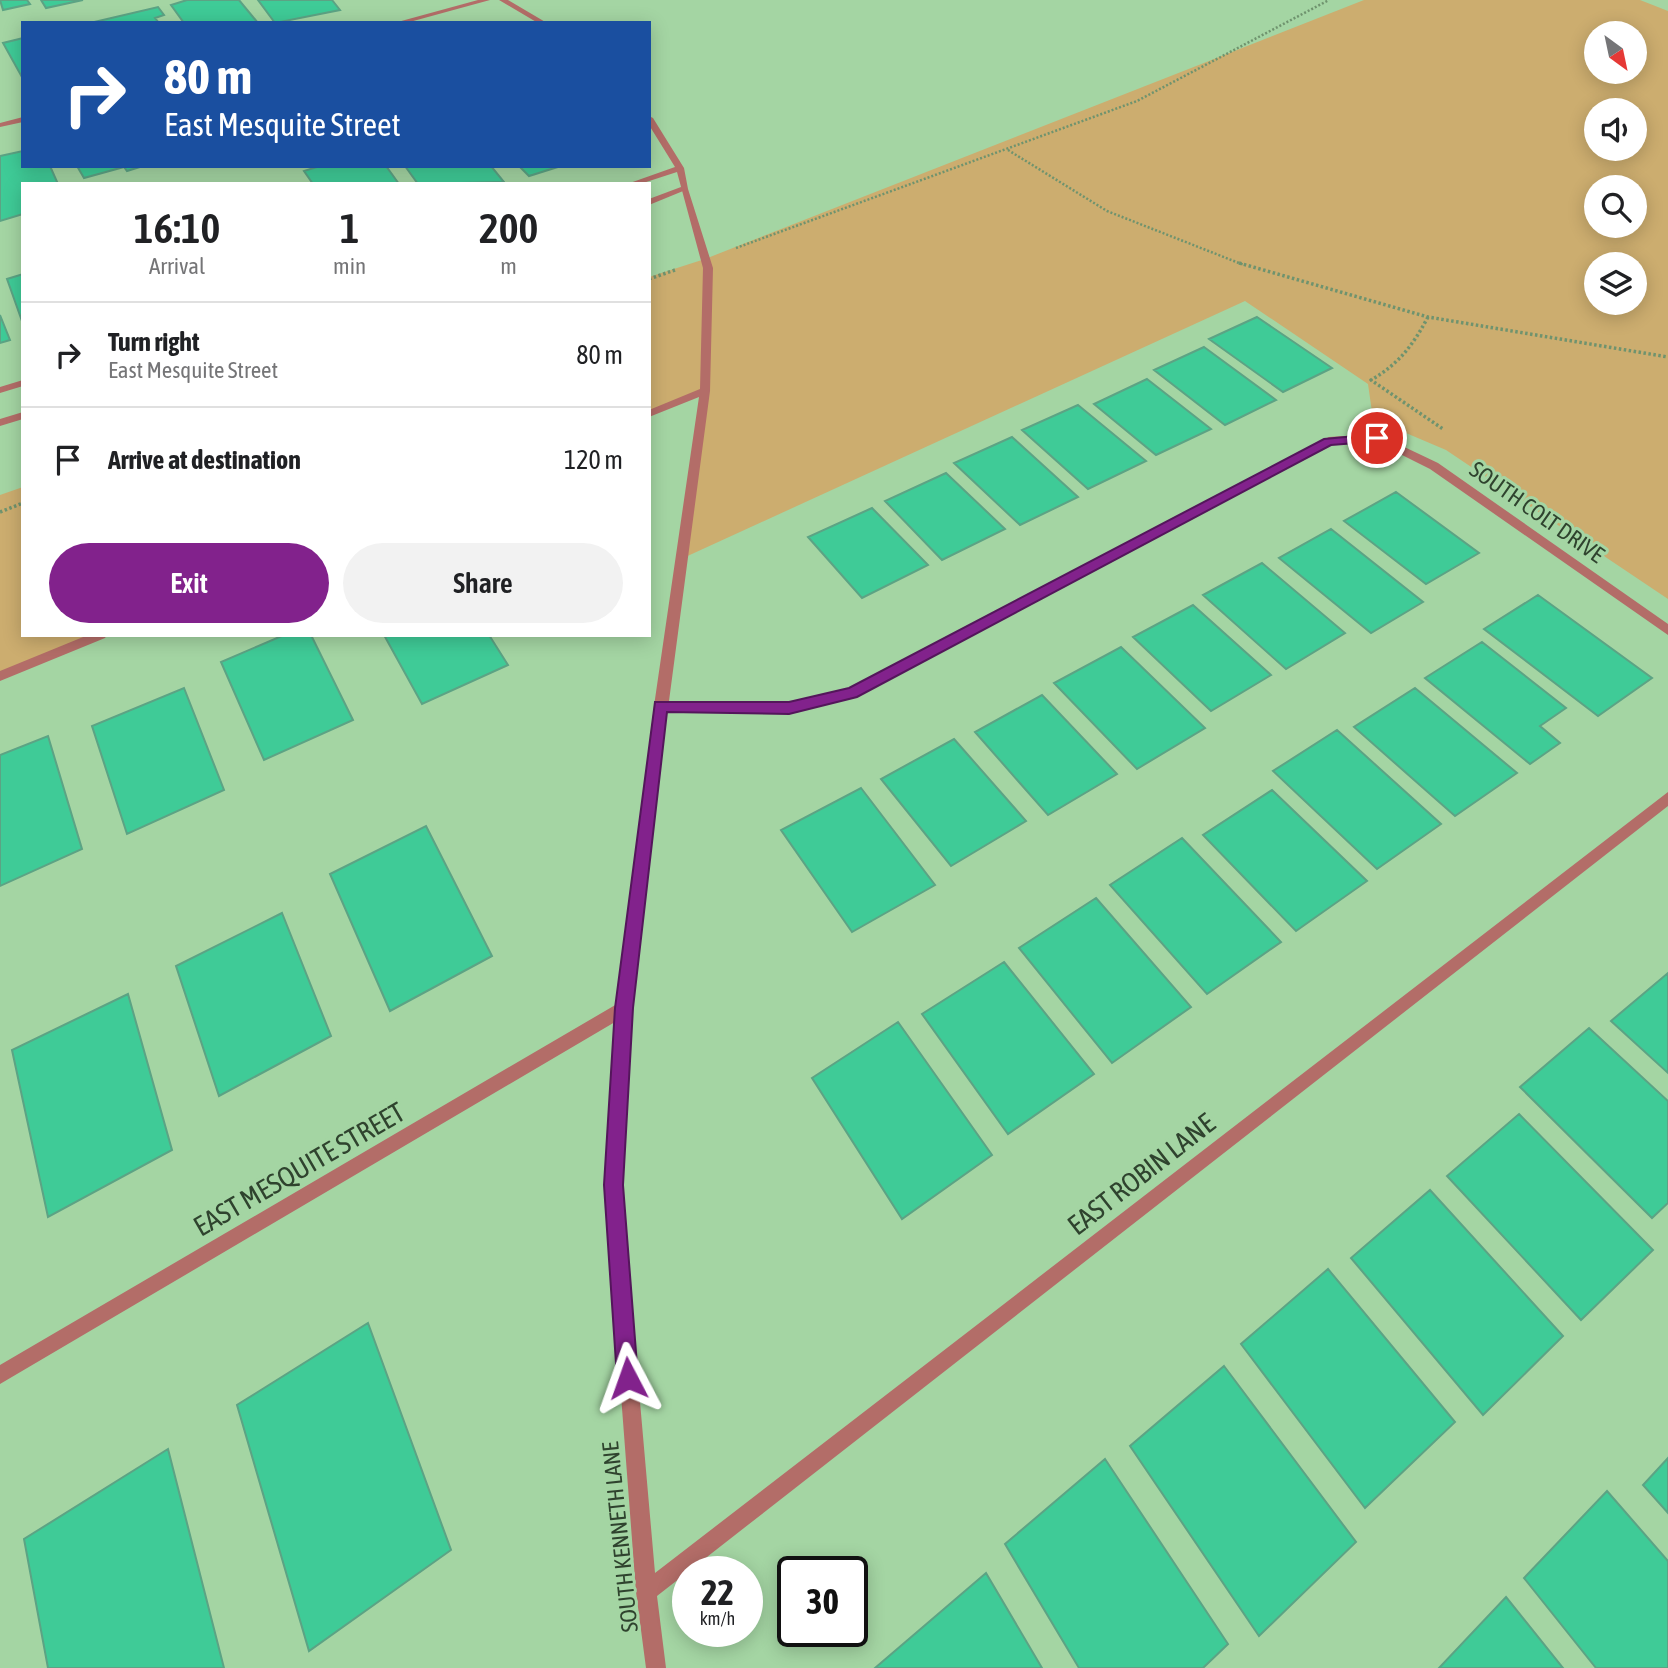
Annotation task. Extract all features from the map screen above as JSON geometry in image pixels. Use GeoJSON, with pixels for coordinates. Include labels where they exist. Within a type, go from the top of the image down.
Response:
{"type":"FeatureCollection","features":[{"type":"Feature","properties":{"kind":"street"},"geometry":{"type":"LineString","coordinates":[[405,21],[486,0]]}},
{"type":"Feature","properties":{"kind":"street"},"geometry":{"type":"LineString","coordinates":[[503,0],[540,21]]}},
{"type":"Feature","properties":{"kind":"street"},"geometry":{"type":"LineString","coordinates":[[0,125],[21,120]]}},
{"type":"Feature","properties":{"kind":"street","name":"SOUTH KENNETH LANE"},"geometry":{"type":"LineString","coordinates":[[651,121],[680,168],[708,268],[705,391],[660,706],[624,1008],[613,1185],[646,1592],[656,1668]]}},
{"type":"Feature","properties":{"kind":"street"},"geometry":{"type":"LineString","coordinates":[[637,182],[680,168]]}},
{"type":"Feature","properties":{"kind":"street"},"geometry":{"type":"LineString","coordinates":[[651,201],[684,189]]}},
{"type":"Feature","properties":{"kind":"street"},"geometry":{"type":"LineString","coordinates":[[0,390],[21,384]]}},
{"type":"Feature","properties":{"kind":"street"},"geometry":{"type":"LineString","coordinates":[[651,413],[705,391]]}},
{"type":"Feature","properties":{"kind":"street"},"geometry":{"type":"LineString","coordinates":[[0,423],[21,416]]}},
{"type":"Feature","properties":{"kind":"street","name":"SOUTH COLT DRIVE"},"geometry":{"type":"LineString","coordinates":[[660,706],[789,708],[852,693],[1329,442],[1377,438],[1434,466],[1668,629]]}},
{"type":"Feature","properties":{"kind":"street"},"geometry":{"type":"LineString","coordinates":[[0,676],[96,637]]}},
{"type":"Feature","properties":{"kind":"street","name":"EAST ROBIN LANE"},"geometry":{"type":"LineString","coordinates":[[646,1592],[1668,798]]}},
{"type":"Feature","properties":{"kind":"street","name":"EAST MESQUITE STREET"},"geometry":{"type":"LineString","coordinates":[[0,1375],[624,1008]]}},
{"type":"Feature","properties":{"kind":"path"},"geometry":{"type":"LineString","coordinates":[[651,278],[1137,102],[1329,0]]}},
{"type":"Feature","properties":{"kind":"path"},"geometry":{"type":"LineString","coordinates":[[1008,150],[1107,211],[1249,267],[1427,317],[1668,357]]}},
{"type":"Feature","properties":{"kind":"path"},"geometry":{"type":"LineString","coordinates":[[1405,451],[1443,429],[1371,380],[1396,367],[1412,346],[1427,317]]}},
{"type":"Feature","properties":{"kind":"path"},"geometry":{"type":"LineString","coordinates":[[0,512],[21,504]]}},
{"type":"Feature","properties":{"kind":"shaded area"},"geometry":{"type":"Polygon","coordinates":[[[1364,0],[1640,0],[1668,11],[1668,599],[1446,450],[1373,419],[1368,384],[1245,301],[681,559],[705,391],[651,412],[651,276],[705,259],[1364,0]]]}},
{"type":"Feature","properties":{"kind":"shaded area"},"geometry":{"type":"Polygon","coordinates":[[[21,488],[21,637],[93,637],[0,675],[0,495],[21,488]]]}},
{"type":"Feature","properties":{"kind":"building"},"geometry":{"type":"Polygon","coordinates":[[[0,0],[27,0],[30,4],[3,10],[0,0]]]}},
{"type":"Feature","properties":{"kind":"building"},"geometry":{"type":"Polygon","coordinates":[[[41,0],[83,0],[46,8],[41,0]]]}},
{"type":"Feature","properties":{"kind":"building"},"geometry":{"type":"Polygon","coordinates":[[[187,0],[239,0],[256,21],[183,21],[171,5],[187,0]]]}},
{"type":"Feature","properties":{"kind":"building"},"geometry":{"type":"Polygon","coordinates":[[[258,0],[332,0],[340,10],[285,21],[274,21],[258,0]]]}},
{"type":"Feature","properties":{"kind":"building"},"geometry":{"type":"Polygon","coordinates":[[[158,7],[164,15],[155,18],[157,21],[98,21],[158,7]]]}},
{"type":"Feature","properties":{"kind":"building"},"geometry":{"type":"Polygon","coordinates":[[[21,38],[21,75],[3,43],[21,38]]]}},
{"type":"Feature","properties":{"kind":"building"},"geometry":{"type":"Polygon","coordinates":[[[21,151],[21,168],[51,168],[57,182],[21,182],[21,215],[0,221],[0,156],[21,151]]]}},
{"type":"Feature","properties":{"kind":"building"},"geometry":{"type":"Polygon","coordinates":[[[78,168],[120,168],[84,178],[78,168]]]}},
{"type":"Feature","properties":{"kind":"building"},"geometry":{"type":"Polygon","coordinates":[[[314,168],[387,168],[398,182],[312,182],[304,171],[314,168]]]}},
{"type":"Feature","properties":{"kind":"building"},"geometry":{"type":"Polygon","coordinates":[[[406,168],[493,168],[504,182],[417,182],[406,168]]]}},
{"type":"Feature","properties":{"kind":"building"},"geometry":{"type":"Polygon","coordinates":[[[521,168],[555,168],[529,176],[521,168]]]}},
{"type":"Feature","properties":{"kind":"building"},"geometry":{"type":"Polygon","coordinates":[[[21,275],[21,318],[7,279],[21,275]]]}},
{"type":"Feature","properties":{"kind":"building"},"geometry":{"type":"Polygon","coordinates":[[[0,315],[10,340],[0,343],[0,315]]]}},
{"type":"Feature","properties":{"kind":"building"},"geometry":{"type":"Polygon","coordinates":[[[1257,317],[1332,368],[1283,392],[1209,339],[1257,317]]]}},
{"type":"Feature","properties":{"kind":"building"},"geometry":{"type":"Polygon","coordinates":[[[1204,347],[1276,400],[1225,425],[1154,370],[1204,347]]]}},
{"type":"Feature","properties":{"kind":"building"},"geometry":{"type":"Polygon","coordinates":[[[1147,379],[1211,429],[1156,455],[1094,404],[1147,379]]]}},
{"type":"Feature","properties":{"kind":"building"},"geometry":{"type":"Polygon","coordinates":[[[1078,405],[1146,461],[1088,489],[1022,430],[1078,405]]]}},
{"type":"Feature","properties":{"kind":"building"},"geometry":{"type":"Polygon","coordinates":[[[1012,437],[1078,497],[1020,525],[954,463],[1012,437]]]}},
{"type":"Feature","properties":{"kind":"building"},"geometry":{"type":"Polygon","coordinates":[[[946,473],[1005,529],[942,560],[885,501],[946,473]]]}},
{"type":"Feature","properties":{"kind":"building"},"geometry":{"type":"Polygon","coordinates":[[[1396,492],[1479,553],[1426,584],[1344,521],[1396,492]]]}},
{"type":"Feature","properties":{"kind":"building"},"geometry":{"type":"Polygon","coordinates":[[[872,508],[928,565],[862,598],[808,537],[872,508]]]}},
{"type":"Feature","properties":{"kind":"building"},"geometry":{"type":"Polygon","coordinates":[[[1331,529],[1423,602],[1371,633],[1279,558],[1331,529]]]}},
{"type":"Feature","properties":{"kind":"building"},"geometry":{"type":"Polygon","coordinates":[[[1262,563],[1345,633],[1286,669],[1203,595],[1262,563]]]}},
{"type":"Feature","properties":{"kind":"building"},"geometry":{"type":"Polygon","coordinates":[[[1538,595],[1652,678],[1598,716],[1484,629],[1538,595]]]}},
{"type":"Feature","properties":{"kind":"building"},"geometry":{"type":"Polygon","coordinates":[[[1193,605],[1271,675],[1211,711],[1133,637],[1193,605]]]}},
{"type":"Feature","properties":{"kind":"building"},"geometry":{"type":"Polygon","coordinates":[[[279,637],[312,637],[353,720],[264,760],[221,662],[279,637]]]}},
{"type":"Feature","properties":{"kind":"building"},"geometry":{"type":"Polygon","coordinates":[[[385,637],[490,637],[508,665],[422,704],[385,637]]]}},
{"type":"Feature","properties":{"kind":"building"},"geometry":{"type":"Polygon","coordinates":[[[1482,642],[1566,708],[1540,726],[1560,743],[1530,764],[1425,678],[1482,642]]]}},
{"type":"Feature","properties":{"kind":"building"},"geometry":{"type":"Polygon","coordinates":[[[1121,647],[1205,728],[1137,769],[1054,683],[1121,647]]]}},
{"type":"Feature","properties":{"kind":"building"},"geometry":{"type":"Polygon","coordinates":[[[184,688],[224,790],[127,834],[92,726],[184,688]]]}},
{"type":"Feature","properties":{"kind":"building"},"geometry":{"type":"Polygon","coordinates":[[[1415,688],[1517,773],[1455,816],[1354,727],[1415,688]]]}},
{"type":"Feature","properties":{"kind":"building"},"geometry":{"type":"Polygon","coordinates":[[[1042,695],[1117,774],[1048,815],[975,732],[1042,695]]]}},
{"type":"Feature","properties":{"kind":"building"},"geometry":{"type":"Polygon","coordinates":[[[1337,730],[1441,824],[1377,869],[1273,771],[1337,730]]]}},
{"type":"Feature","properties":{"kind":"building"},"geometry":{"type":"Polygon","coordinates":[[[48,736],[82,849],[0,886],[0,755],[48,736]]]}},
{"type":"Feature","properties":{"kind":"building"},"geometry":{"type":"Polygon","coordinates":[[[954,739],[1026,821],[951,866],[881,779],[954,739]]]}},
{"type":"Feature","properties":{"kind":"building"},"geometry":{"type":"Polygon","coordinates":[[[861,788],[935,885],[852,932],[781,830],[861,788]]]}},
{"type":"Feature","properties":{"kind":"building"},"geometry":{"type":"Polygon","coordinates":[[[1272,790],[1367,881],[1296,931],[1203,835],[1272,790]]]}},
{"type":"Feature","properties":{"kind":"building"},"geometry":{"type":"Polygon","coordinates":[[[426,826],[492,956],[390,1011],[330,874],[426,826]]]}},
{"type":"Feature","properties":{"kind":"building"},"geometry":{"type":"Polygon","coordinates":[[[1182,838],[1281,942],[1207,994],[1110,885],[1182,838]]]}},
{"type":"Feature","properties":{"kind":"building"},"geometry":{"type":"Polygon","coordinates":[[[1096,898],[1191,1007],[1112,1063],[1019,948],[1096,898]]]}},
{"type":"Feature","properties":{"kind":"building"},"geometry":{"type":"Polygon","coordinates":[[[282,913],[331,1036],[219,1096],[176,966],[282,913]]]}},
{"type":"Feature","properties":{"kind":"building"},"geometry":{"type":"Polygon","coordinates":[[[1004,962],[1094,1074],[1008,1134],[922,1014],[1004,962]]]}},
{"type":"Feature","properties":{"kind":"building"},"geometry":{"type":"Polygon","coordinates":[[[1668,973],[1668,1073],[1611,1021],[1668,973]]]}},
{"type":"Feature","properties":{"kind":"building"},"geometry":{"type":"Polygon","coordinates":[[[128,994],[172,1150],[48,1217],[12,1050],[128,994]]]}},
{"type":"Feature","properties":{"kind":"building"},"geometry":{"type":"Polygon","coordinates":[[[898,1022],[992,1155],[902,1219],[812,1078],[898,1022]]]}},
{"type":"Feature","properties":{"kind":"building"},"geometry":{"type":"Polygon","coordinates":[[[1589,1028],[1668,1101],[1668,1203],[1652,1218],[1520,1087],[1589,1028]]]}},
{"type":"Feature","properties":{"kind":"building"},"geometry":{"type":"Polygon","coordinates":[[[1519,1114],[1653,1250],[1581,1320],[1447,1176],[1519,1114]]]}},
{"type":"Feature","properties":{"kind":"building"},"geometry":{"type":"Polygon","coordinates":[[[1430,1190],[1563,1336],[1483,1415],[1351,1258],[1430,1190]]]}},
{"type":"Feature","properties":{"kind":"building"},"geometry":{"type":"Polygon","coordinates":[[[1328,1269],[1455,1422],[1365,1508],[1241,1344],[1328,1269]]]}},
{"type":"Feature","properties":{"kind":"building"},"geometry":{"type":"Polygon","coordinates":[[[368,1323],[451,1550],[309,1651],[237,1405],[368,1323]]]}},
{"type":"Feature","properties":{"kind":"building"},"geometry":{"type":"Polygon","coordinates":[[[1224,1366],[1356,1542],[1259,1636],[1130,1446],[1224,1366]]]}},
{"type":"Feature","properties":{"kind":"building"},"geometry":{"type":"Polygon","coordinates":[[[168,1449],[224,1668],[48,1668],[24,1539],[168,1449]]]}},
{"type":"Feature","properties":{"kind":"building"},"geometry":{"type":"Polygon","coordinates":[[[1668,1458],[1668,1513],[1643,1485],[1668,1458]]]}},
{"type":"Feature","properties":{"kind":"building"},"geometry":{"type":"Polygon","coordinates":[[[1105,1459],[1228,1644],[1203,1668],[1079,1668],[1005,1544],[1105,1459]]]}},
{"type":"Feature","properties":{"kind":"building"},"geometry":{"type":"Polygon","coordinates":[[[1607,1491],[1668,1561],[1668,1668],[1596,1668],[1524,1578],[1607,1491]]]}},
{"type":"Feature","properties":{"kind":"building"},"geometry":{"type":"Polygon","coordinates":[[[986,1573],[1042,1668],[875,1668],[986,1573]]]}},
{"type":"Feature","properties":{"kind":"building"},"geometry":{"type":"Polygon","coordinates":[[[1506,1597],[1563,1668],[1439,1668],[1506,1597]]]}},
{"type":"Feature","properties":{"kind":"route"},"geometry":{"type":"LineString","coordinates":[[628,1378],[613,1185],[624,1008],[660,706],[789,708],[852,693],[1329,442],[1377,438]]}}]}
